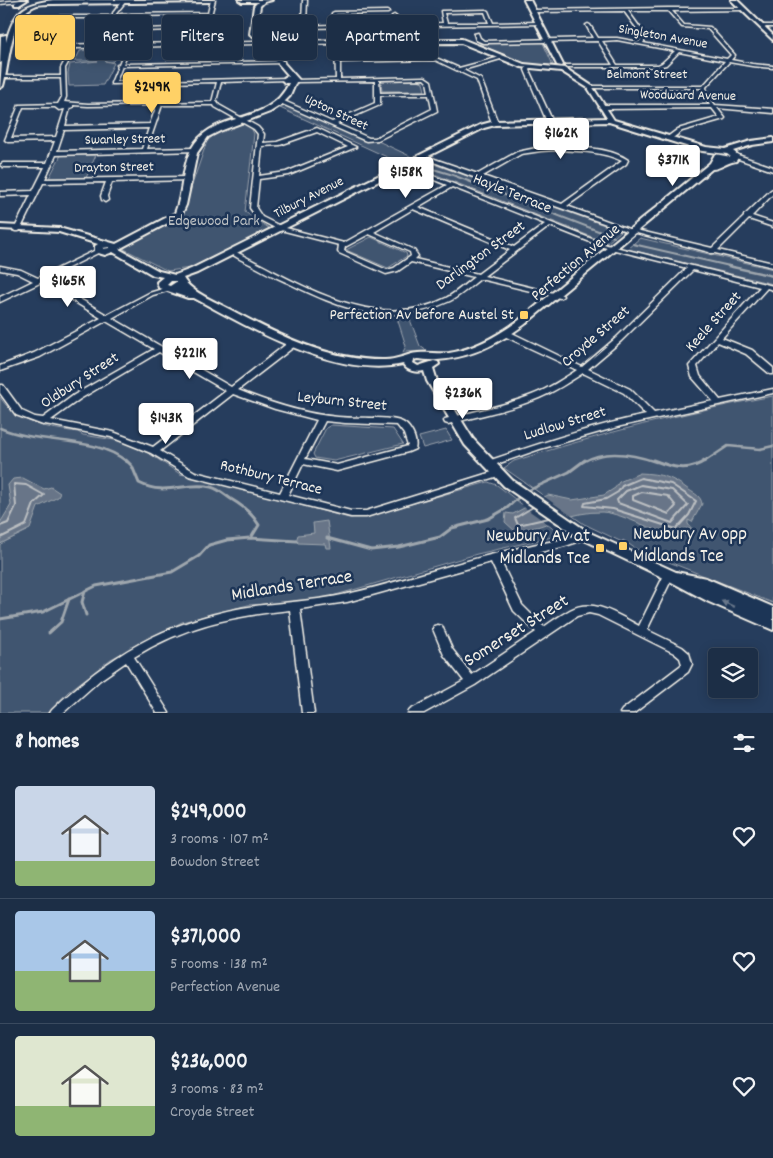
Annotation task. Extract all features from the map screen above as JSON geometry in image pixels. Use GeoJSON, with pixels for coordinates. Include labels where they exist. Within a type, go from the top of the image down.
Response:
{"type":"FeatureCollection","features":[{"type":"Feature","properties":{"kind":"street"},"geometry":{"type":"LineString","coordinates":[[2,2],[211,0],[209,14],[130,15]]}},
{"type":"Feature","properties":{"kind":"street"},"geometry":{"type":"LineString","coordinates":[[242,0],[269,0]]}},
{"type":"Feature","properties":{"kind":"street"},"geometry":{"type":"LineString","coordinates":[[304,15],[305,0]]}},
{"type":"Feature","properties":{"kind":"street"},"geometry":{"type":"LineString","coordinates":[[527,0],[564,67],[590,86],[610,120]]}},
{"type":"Feature","properties":{"kind":"street"},"geometry":{"type":"LineString","coordinates":[[734,0],[773,38]]}},
{"type":"Feature","properties":{"kind":"street"},"geometry":{"type":"LineString","coordinates":[[0,86],[14,24],[22,12],[37,1]]}},
{"type":"Feature","properties":{"kind":"street"},"geometry":{"type":"LineString","coordinates":[[117,15],[124,1]]}},
{"type":"Feature","properties":{"kind":"street"},"geometry":{"type":"LineString","coordinates":[[256,15],[258,1]]}},
{"type":"Feature","properties":{"kind":"street"},"geometry":{"type":"LineString","coordinates":[[0,61],[4,34],[20,2]]}},
{"type":"Feature","properties":{"kind":"street"},"geometry":{"type":"LineString","coordinates":[[668,9],[685,27],[710,28],[733,54],[704,87],[706,94],[723,118],[680,130],[668,138]]}},
{"type":"Feature","properties":{"kind":"street"},"geometry":{"type":"LineString","coordinates":[[533,11],[744,9]]}},
{"type":"Feature","properties":{"kind":"street"},"geometry":{"type":"LineString","coordinates":[[445,25],[442,12],[467,10],[487,11],[492,24]]}},
{"type":"Feature","properties":{"kind":"street"},"geometry":{"type":"LineString","coordinates":[[625,10],[645,37],[640,43]]}},
{"type":"Feature","properties":{"kind":"street"},"geometry":{"type":"LineString","coordinates":[[334,15],[334,13],[387,12]]}},
{"type":"Feature","properties":{"kind":"street"},"geometry":{"type":"LineString","coordinates":[[438,25],[539,23]]}},
{"type":"Feature","properties":{"kind":"street","name":"Singleton Avenue"},"geometry":{"type":"LineString","coordinates":[[473,25],[479,40],[483,42],[598,39],[640,43],[728,61],[773,67]]}},
{"type":"Feature","properties":{"kind":"street"},"geometry":{"type":"LineString","coordinates":[[588,25],[616,66]]}},
{"type":"Feature","properties":{"kind":"street"},"geometry":{"type":"LineString","coordinates":[[761,26],[773,26]]}},
{"type":"Feature","properties":{"kind":"street"},"geometry":{"type":"LineString","coordinates":[[438,41],[462,41],[528,67],[546,68],[660,65],[678,51]]}},
{"type":"Feature","properties":{"kind":"street"},"geometry":{"type":"LineString","coordinates":[[460,69],[502,57]]}},
{"type":"Feature","properties":{"kind":"street"},"geometry":{"type":"LineString","coordinates":[[338,79],[338,61],[436,59],[480,79],[495,123]]}},
{"type":"Feature","properties":{"kind":"street"},"geometry":{"type":"LineString","coordinates":[[67,60],[62,77],[64,97],[69,106]]}},
{"type":"Feature","properties":{"kind":"street"},"geometry":{"type":"LineString","coordinates":[[0,300],[176,215],[180,210],[195,150],[199,143],[209,134],[268,110],[282,102],[290,80],[282,62],[119,65],[121,60]]}},
{"type":"Feature","properties":{"kind":"street","name":"Upton Street"},"geometry":{"type":"LineString","coordinates":[[119,65],[113,83],[425,78],[429,81],[434,112],[374,140],[366,140],[282,102]]}},
{"type":"Feature","properties":{"kind":"street"},"geometry":{"type":"LineString","coordinates":[[528,67],[527,70],[550,122]]}},
{"type":"Feature","properties":{"kind":"street"},"geometry":{"type":"LineString","coordinates":[[1,78],[62,77]]}},
{"type":"Feature","properties":{"kind":"street"},"geometry":{"type":"LineString","coordinates":[[333,124],[378,104],[377,79]]}},
{"type":"Feature","properties":{"kind":"street"},"geometry":{"type":"LineString","coordinates":[[215,103],[218,82]]}},
{"type":"Feature","properties":{"kind":"street","name":"Belmont Street"},"geometry":{"type":"LineString","coordinates":[[590,86],[704,87]]}},
{"type":"Feature","properties":{"kind":"street"},"geometry":{"type":"LineString","coordinates":[[379,94],[432,93]]}},
{"type":"Feature","properties":{"kind":"street"},"geometry":{"type":"LineString","coordinates":[[59,106],[64,97]]}},
{"type":"Feature","properties":{"kind":"street"},"geometry":{"type":"LineString","coordinates":[[60,138],[8,140],[21,106],[215,103],[222,110],[259,130],[260,145],[253,210],[260,218],[280,228],[345,245]]}},
{"type":"Feature","properties":{"kind":"street"},"geometry":{"type":"LineString","coordinates":[[144,151],[160,104]]}},
{"type":"Feature","properties":{"kind":"street"},"geometry":{"type":"LineString","coordinates":[[59,106],[64,116]]}},
{"type":"Feature","properties":{"kind":"street"},"geometry":{"type":"LineString","coordinates":[[18,228],[54,153],[60,138],[64,116],[69,106]]}},
{"type":"Feature","properties":{"kind":"street","name":"Woodward Avenue"},"geometry":{"type":"LineString","coordinates":[[602,107],[714,106],[773,112]]}},
{"type":"Feature","properties":{"kind":"street","name":"Tilbury Avenue"},"geometry":{"type":"LineString","coordinates":[[166,286],[479,127],[495,123],[610,120],[726,155]]}},
{"type":"Feature","properties":{"kind":"street"},"geometry":{"type":"LineString","coordinates":[[62,128],[152,126]]}},
{"type":"Feature","properties":{"kind":"street"},"geometry":{"type":"LineString","coordinates":[[256,178],[286,174],[353,147],[317,130],[278,144],[260,145]]}},
{"type":"Feature","properties":{"kind":"street","name":"Perfection Avenue"},"geometry":{"type":"LineString","coordinates":[[412,365],[480,351],[509,335],[719,163],[726,155],[746,147],[773,141]]}},
{"type":"Feature","properties":{"kind":"street","name":"Swanley Street"},"geometry":{"type":"LineString","coordinates":[[54,153],[195,150]]}},
{"type":"Feature","properties":{"kind":"street"},"geometry":{"type":"LineString","coordinates":[[478,177],[516,154],[527,151],[595,150],[627,160],[562,207]]}},
{"type":"Feature","properties":{"kind":"street"},"geometry":{"type":"LineString","coordinates":[[726,155],[773,169]]}},
{"type":"Feature","properties":{"kind":"street"},"geometry":{"type":"LineString","coordinates":[[421,156],[634,232],[773,265]]}},
{"type":"Feature","properties":{"kind":"street"},"geometry":{"type":"LineString","coordinates":[[3,166],[49,164]]}},
{"type":"Feature","properties":{"kind":"street","name":"Hayle Terrace"},"geometry":{"type":"LineString","coordinates":[[403,166],[613,249],[769,287]]}},
{"type":"Feature","properties":{"kind":"street","name":"Drayton Street"},"geometry":{"type":"LineString","coordinates":[[41,181],[187,179]]}},
{"type":"Feature","properties":{"kind":"street"},"geometry":{"type":"LineString","coordinates":[[105,200],[104,196],[110,180]]}},
{"type":"Feature","properties":{"kind":"street"},"geometry":{"type":"LineString","coordinates":[[369,232],[412,251],[415,256],[393,271],[383,271],[343,254],[340,250],[345,245],[452,186]]}},
{"type":"Feature","properties":{"kind":"street"},"geometry":{"type":"LineString","coordinates":[[712,252],[773,191]]}},
{"type":"Feature","properties":{"kind":"street"},"geometry":{"type":"LineString","coordinates":[[0,194],[35,193]]}},
{"type":"Feature","properties":{"kind":"street"},"geometry":{"type":"LineString","coordinates":[[413,207],[514,250]]}},
{"type":"Feature","properties":{"kind":"street"},"geometry":{"type":"LineString","coordinates":[[746,216],[773,224]]}},
{"type":"Feature","properties":{"kind":"street","name":"Darlington Street"},"geometry":{"type":"LineString","coordinates":[[232,252],[339,304],[378,313],[405,313],[430,307],[449,299],[549,224]]}},
{"type":"Feature","properties":{"kind":"street"},"geometry":{"type":"LineString","coordinates":[[0,228],[18,228],[62,234],[107,248],[156,273],[178,280],[192,292],[290,346]]}},
{"type":"Feature","properties":{"kind":"street"},"geometry":{"type":"LineString","coordinates":[[107,248],[152,275],[166,286],[187,294],[290,346],[346,363],[412,365],[426,382],[451,420]]}},
{"type":"Feature","properties":{"kind":"street"},"geometry":{"type":"LineString","coordinates":[[411,260],[557,296]]}},
{"type":"Feature","properties":{"kind":"street","name":"Leyburn Street"},"geometry":{"type":"LineString","coordinates":[[0,268],[20,271],[40,280],[232,391],[272,407],[322,418],[399,423],[404,427],[413,444],[405,450],[344,467],[331,468],[300,462]]}},
{"type":"Feature","properties":{"kind":"street","name":"Croyde Street"},"geometry":{"type":"LineString","coordinates":[[451,420],[526,400],[560,384],[583,369],[690,269]]}},
{"type":"Feature","properties":{"kind":"street"},"geometry":{"type":"LineString","coordinates":[[0,369],[37,355],[166,286]]}},
{"type":"Feature","properties":{"kind":"street","name":"Keele Street"},"geometry":{"type":"LineString","coordinates":[[717,401],[693,370],[695,363],[769,287]]}},
{"type":"Feature","properties":{"kind":"street"},"geometry":{"type":"LineString","coordinates":[[509,335],[627,390],[651,415]]}},
{"type":"Feature","properties":{"kind":"street"},"geometry":{"type":"LineString","coordinates":[[717,339],[749,352],[773,372]]}},
{"type":"Feature","properties":{"kind":"street"},"geometry":{"type":"LineString","coordinates":[[154,451],[290,346]]}},
{"type":"Feature","properties":{"kind":"street","name":"Oldbury Street"},"geometry":{"type":"LineString","coordinates":[[43,422],[77,396],[159,349]]}},
{"type":"Feature","properties":{"kind":"street"},"geometry":{"type":"LineString","coordinates":[[428,363],[432,381],[467,450],[490,470],[584,535],[669,574],[707,595],[773,624]]}},
{"type":"Feature","properties":{"kind":"street","name":"Rothbury Terrace"},"geometry":{"type":"LineString","coordinates":[[0,388],[19,412],[43,422],[103,432],[154,451],[192,474],[360,514],[490,470]]}},
{"type":"Feature","properties":{"kind":"street","name":"Ludlow Street"},"geometry":{"type":"LineString","coordinates":[[490,470],[563,440],[651,415],[773,391]]}},
{"type":"Feature","properties":{"kind":"street"},"geometry":{"type":"LineString","coordinates":[[283,495],[322,418]]}},
{"type":"Feature","properties":{"kind":"street","name":"Midlands Terrace"},"geometry":{"type":"LineString","coordinates":[[56,713],[92,680],[127,655],[163,636],[197,622],[243,612],[296,607],[356,596],[494,558],[571,541],[584,535]]}},
{"type":"Feature","properties":{"kind":"street"},"geometry":{"type":"LineString","coordinates":[[494,558],[518,608],[542,634]]}},
{"type":"Feature","properties":{"kind":"street"},"geometry":{"type":"LineString","coordinates":[[669,574],[701,582],[773,613]]}},
{"type":"Feature","properties":{"kind":"street"},"geometry":{"type":"LineString","coordinates":[[641,631],[669,574]]}},
{"type":"Feature","properties":{"kind":"street"},"geometry":{"type":"LineString","coordinates":[[296,607],[308,713]]}},
{"type":"Feature","properties":{"kind":"street","name":"Somerset Street"},"geometry":{"type":"LineString","coordinates":[[414,713],[471,682],[574,612],[589,609],[600,611],[641,631],[681,652],[685,656],[687,664],[626,713]]}},
{"type":"Feature","properties":{"kind":"street"},"geometry":{"type":"LineString","coordinates":[[438,629],[448,652],[471,682]]}},
{"type":"Feature","properties":{"kind":"street"},"geometry":{"type":"LineString","coordinates":[[127,655],[163,713]]}},
{"type":"Feature","properties":{"kind":"green space"},"geometry":{"type":"Polygon","coordinates":[[[542,41],[553,65],[525,64],[479,44],[542,41]]]}},
{"type":"Feature","properties":{"kind":"green space"},"geometry":{"type":"Polygon","coordinates":[[[85,50],[85,60],[114,60],[112,62],[105,61],[114,63],[103,85],[69,86],[68,73],[70,64],[98,61],[74,61],[80,51],[85,50]]]}},
{"type":"Feature","properties":{"kind":"green space"},"geometry":{"type":"Polygon","coordinates":[[[418,80],[423,82],[425,91],[382,91],[381,81],[418,80]]]}},
{"type":"Feature","properties":{"kind":"green space"},"geometry":{"type":"Polygon","coordinates":[[[287,105],[363,141],[378,141],[412,157],[400,163],[280,108],[287,105]]]}},
{"type":"Feature","properties":{"kind":"green space","name":"Edgewood Park"},"geometry":{"type":"Polygon","coordinates":[[[241,123],[251,127],[254,134],[245,212],[269,228],[191,268],[168,271],[124,249],[126,245],[168,225],[182,214],[207,141],[218,132],[241,123]]]}},
{"type":"Feature","properties":{"kind":"green space"},"geometry":{"type":"Polygon","coordinates":[[[61,155],[96,155],[86,178],[49,178],[61,155]]]}},
{"type":"Feature","properties":{"kind":"green space"},"geometry":{"type":"Polygon","coordinates":[[[425,161],[621,231],[607,243],[414,166],[425,161]]]}},
{"type":"Feature","properties":{"kind":"green space"},"geometry":{"type":"Polygon","coordinates":[[[371,237],[406,253],[407,256],[388,268],[346,250],[371,237]]]}},
{"type":"Feature","properties":{"kind":"green space"},"geometry":{"type":"Polygon","coordinates":[[[640,238],[773,269],[773,284],[627,249],[640,238]]]}},
{"type":"Feature","properties":{"kind":"green space"},"geometry":{"type":"Polygon","coordinates":[[[409,317],[420,346],[427,351],[403,352],[406,346],[397,318],[409,317]]]}},
{"type":"Feature","properties":{"kind":"green space"},"geometry":{"type":"Polygon","coordinates":[[[773,396],[773,603],[636,549],[623,540],[622,542],[584,524],[504,468],[514,461],[611,433],[675,416],[773,396]]]}},
{"type":"Feature","properties":{"kind":"green space"},"geometry":{"type":"Polygon","coordinates":[[[0,397],[7,406],[24,419],[56,429],[121,441],[150,454],[180,474],[216,480],[233,487],[349,518],[369,516],[488,482],[497,485],[561,535],[477,554],[315,601],[248,605],[182,622],[111,659],[68,692],[48,713],[0,713],[0,544],[27,531],[0,525],[0,397]]]}},
{"type":"Feature","properties":{"kind":"green space"},"geometry":{"type":"Polygon","coordinates":[[[331,425],[393,429],[403,444],[334,461],[315,458],[313,454],[326,428],[331,425]]]}},
{"type":"Feature","properties":{"kind":"green space"},"geometry":{"type":"Polygon","coordinates":[[[446,430],[452,440],[423,448],[419,437],[446,430]]]}},
{"type":"Feature","properties":{"kind":"water"},"geometry":{"type":"Polygon","coordinates":[[[640,473],[661,475],[672,479],[699,497],[702,504],[692,522],[688,520],[688,524],[692,529],[684,529],[679,534],[671,534],[621,516],[602,512],[580,514],[516,532],[505,522],[506,513],[513,514],[548,495],[572,500],[604,495],[615,488],[619,482],[640,473]]]}},
{"type":"Feature","properties":{"kind":"water"},"geometry":{"type":"Polygon","coordinates":[[[23,478],[44,489],[51,487],[60,493],[58,497],[38,507],[30,529],[0,544],[0,523],[11,505],[8,485],[13,479],[23,478]]]}},
{"type":"Feature","properties":{"kind":"water"},"geometry":{"type":"Polygon","coordinates":[[[327,521],[331,548],[326,548],[325,544],[298,543],[296,541],[298,535],[314,533],[313,523],[327,521]]]}},
{"type":"Feature","properties":{"kind":"pier"},"geometry":{"type":"Polygon","coordinates":[[[542,495],[573,517],[551,526],[521,505],[542,495]]]}},
{"type":"Feature","properties":{"kind":"waterway"},"geometry":{"type":"LineString","coordinates":[[423,166],[450,174],[614,237]]}},
{"type":"Feature","properties":{"kind":"waterway"},"geometry":{"type":"LineString","coordinates":[[633,244],[734,267]]}},
{"type":"Feature","properties":{"kind":"waterway"},"geometry":{"type":"LineString","coordinates":[[728,266],[773,276]]}},
{"type":"Feature","properties":{"kind":"waterway"},"geometry":{"type":"LineString","coordinates":[[0,428],[32,437],[99,448],[114,453],[127,462]]}},
{"type":"Feature","properties":{"kind":"waterway"},"geometry":{"type":"LineString","coordinates":[[704,462],[728,446],[760,449],[773,446]]}},
{"type":"Feature","properties":{"kind":"waterway"},"geometry":{"type":"LineString","coordinates":[[583,462],[600,455],[610,454],[629,455],[656,462]]}},
{"type":"Feature","properties":{"kind":"waterway"},"geometry":{"type":"LineString","coordinates":[[126,460],[132,466],[139,483],[149,487],[167,489],[202,486],[211,487],[219,491],[243,507],[259,525],[251,538]]}},
{"type":"Feature","properties":{"kind":"waterway"},"geometry":{"type":"LineString","coordinates":[[525,492],[569,472],[585,460]]}},
{"type":"Feature","properties":{"kind":"waterway"},"geometry":{"type":"LineString","coordinates":[[653,460],[679,468],[693,466],[706,460]]}},
{"type":"Feature","properties":{"kind":"waterway"},"geometry":{"type":"LineString","coordinates":[[327,538],[371,550],[399,547],[440,537],[452,528],[488,519],[507,508],[520,496]]}},
{"type":"Feature","properties":{"kind":"waterway"},"geometry":{"type":"LineString","coordinates":[[85,591],[96,586],[172,572],[199,556],[209,545],[227,540],[250,538],[297,541]]}},
{"type":"Feature","properties":{"kind":"waterway"},"geometry":{"type":"LineString","coordinates":[[69,599],[85,591]]}},
{"type":"Feature","properties":{"kind":"waterway"},"geometry":{"type":"LineString","coordinates":[[85,591],[82,602],[86,615]]}},
{"type":"Feature","properties":{"kind":"waterway"},"geometry":{"type":"LineString","coordinates":[[0,619],[43,612],[69,599]]}},
{"type":"Feature","properties":{"kind":"waterway"},"geometry":{"type":"LineString","coordinates":[[49,633],[61,622],[69,599]]}},
{"type":"Feature","properties":{"kind":"place","name":"Perfection Av before Austel St"},"geometry":{"type":"Point","coordinates":[524,315]}},
{"type":"Feature","properties":{"kind":"place","name":"Newbury Av opp Midlands Tce"},"geometry":{"type":"Point","coordinates":[623,546]}},
{"type":"Feature","properties":{"kind":"place","name":"Newbury Av at Midlands Tce"},"geometry":{"type":"Point","coordinates":[600,548]}}]}
